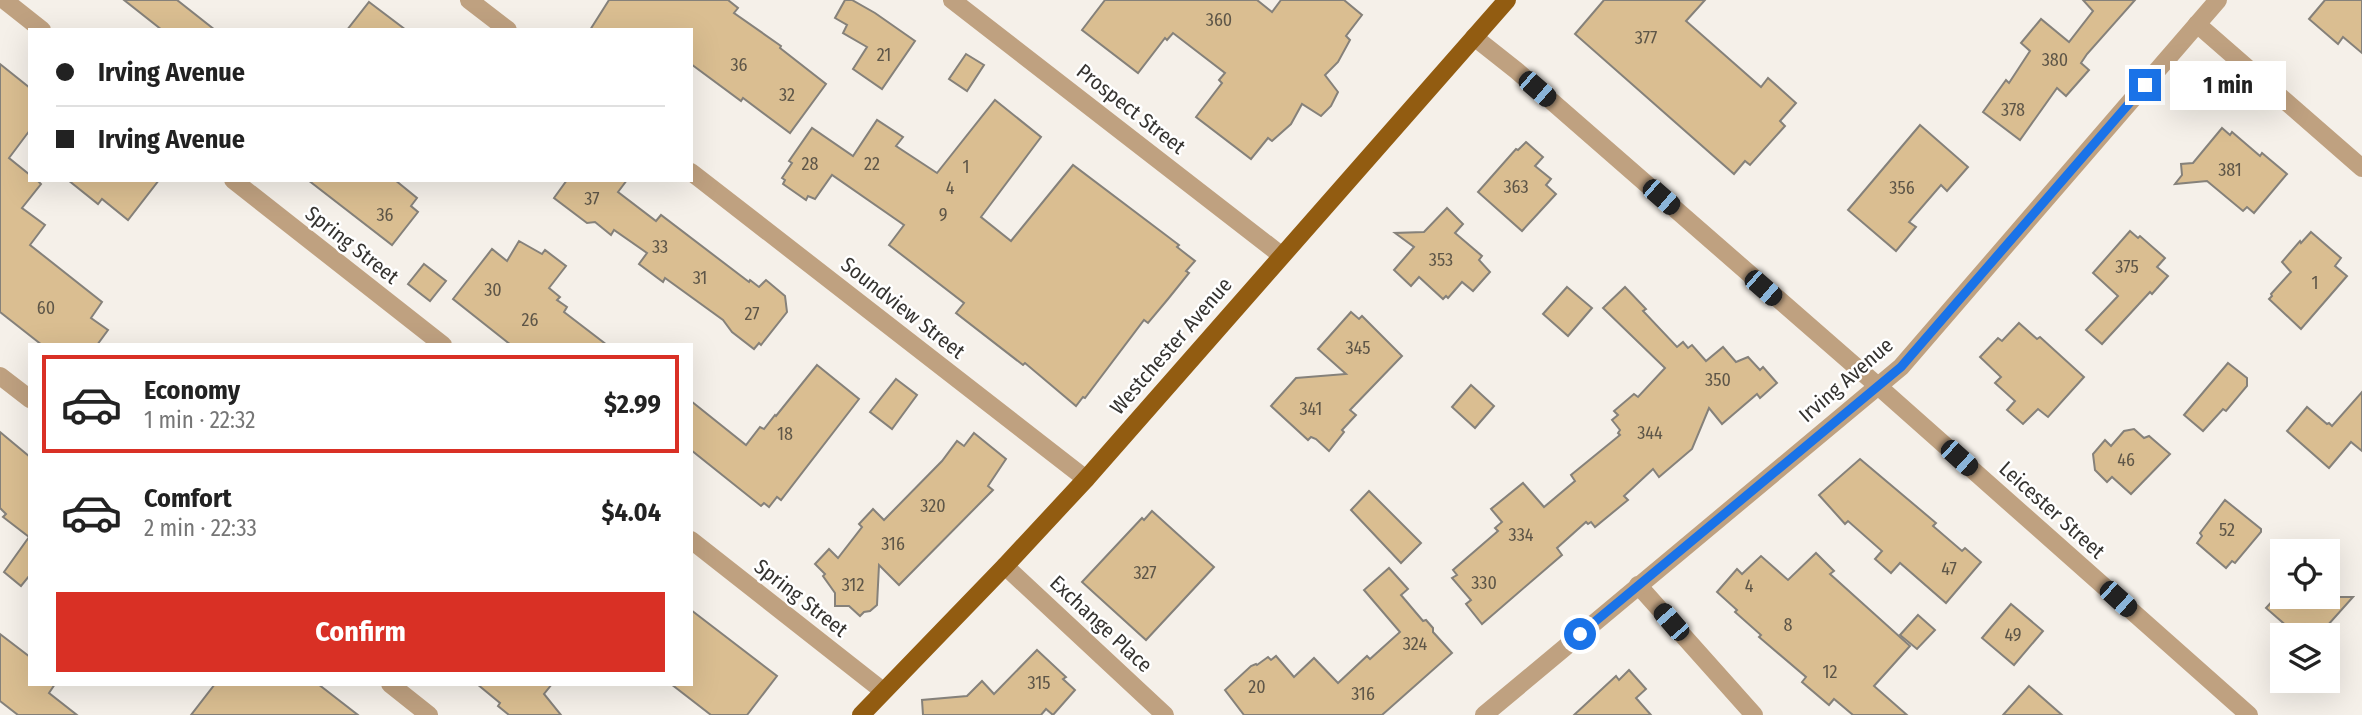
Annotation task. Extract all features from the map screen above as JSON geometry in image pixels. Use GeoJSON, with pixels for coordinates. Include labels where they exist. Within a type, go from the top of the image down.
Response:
{"type":"FeatureCollection","features":[{"type":"Feature","properties":{"kind":"main road","name":"Westchester Avenue"},"geometry":{"type":"LineString","coordinates":[[861,715],[1086,479],[1507,0]]}},
{"type":"Feature","properties":{"kind":"street"},"geometry":{"type":"LineString","coordinates":[[4,0],[39,28]]}},
{"type":"Feature","properties":{"kind":"street"},"geometry":{"type":"LineString","coordinates":[[469,0],[505,28]]}},
{"type":"Feature","properties":{"kind":"street","name":"Prospect Street"},"geometry":{"type":"LineString","coordinates":[[952,0],[1281,255]]}},
{"type":"Feature","properties":{"kind":"street","name":"Irving Avenue"},"geometry":{"type":"LineString","coordinates":[[1484,715],[1901,367],[2218,0]]}},
{"type":"Feature","properties":{"kind":"street"},"geometry":{"type":"LineString","coordinates":[[2197,24],[2362,168]]}},
{"type":"Feature","properties":{"kind":"street","name":"Leicester Street"},"geometry":{"type":"LineString","coordinates":[[1474,37],[1517,71],[1878,386],[2249,715]]}},
{"type":"Feature","properties":{"kind":"street","name":"Soundview Street"},"geometry":{"type":"LineString","coordinates":[[693,174],[1086,479]]}},
{"type":"Feature","properties":{"kind":"street","name":"Spring Street"},"geometry":{"type":"LineString","coordinates":[[236,182],[440,343]]}},
{"type":"Feature","properties":{"kind":"street"},"geometry":{"type":"LineString","coordinates":[[0,376],[28,397]]}},
{"type":"Feature","properties":{"kind":"street","name":"Spring Street"},"geometry":{"type":"LineString","coordinates":[[693,542],[884,691]]}},
{"type":"Feature","properties":{"kind":"street","name":"Exchange Place"},"geometry":{"type":"LineString","coordinates":[[1005,566],[1165,715]]}},
{"type":"Feature","properties":{"kind":"street"},"geometry":{"type":"LineString","coordinates":[[1638,585],[1754,715]]}},
{"type":"Feature","properties":{"kind":"street"},"geometry":{"type":"LineString","coordinates":[[393,686],[429,715]]}},
{"type":"Feature","properties":{"kind":"building"},"geometry":{"type":"Polygon","coordinates":[[[124,0],[177,0],[212,28],[159,28],[124,0]]]}},
{"type":"Feature","properties":{"kind":"building"},"geometry":{"type":"Polygon","coordinates":[[[609,0],[728,0],[738,8],[734,13],[781,46],[780,48],[826,84],[790,133],[693,65],[693,28],[591,28],[609,0]]]}},
{"type":"Feature","properties":{"kind":"building"},"geometry":{"type":"Polygon","coordinates":[[[845,0],[852,0],[875,13],[915,41],[882,89],[853,69],[867,47],[843,33],[847,25],[835,18],[845,0]]]}},
{"type":"Feature","properties":{"kind":"building"},"geometry":{"type":"Polygon","coordinates":[[[1105,0],[1257,0],[1272,12],[1281,0],[1344,0],[1362,15],[1346,36],[1350,40],[1338,62],[1325,75],[1338,92],[1331,106],[1321,116],[1302,104],[1291,124],[1272,141],[1268,138],[1251,159],[1196,117],[1222,83],[1219,80],[1225,73],[1173,33],[1167,40],[1165,38],[1138,73],[1082,30],[1105,0]]]}},
{"type":"Feature","properties":{"kind":"building"},"geometry":{"type":"Polygon","coordinates":[[[1604,0],[1705,0],[1686,21],[1761,87],[1768,78],[1796,103],[1780,121],[1785,126],[1750,165],[1745,161],[1734,174],[1575,34],[1604,0]]]}},
{"type":"Feature","properties":{"kind":"building"},"geometry":{"type":"Polygon","coordinates":[[[2083,0],[2135,0],[2081,63],[2089,70],[2066,96],[2057,88],[2020,140],[1983,112],[2006,80],[2009,83],[2030,51],[2021,43],[2041,19],[2069,42],[2093,11],[2083,0]]]}},
{"type":"Feature","properties":{"kind":"building"},"geometry":{"type":"Polygon","coordinates":[[[2325,0],[2362,0],[2362,53],[2343,37],[2338,44],[2309,19],[2325,0]]]}},
{"type":"Feature","properties":{"kind":"building"},"geometry":{"type":"Polygon","coordinates":[[[369,2],[403,28],[349,28],[369,2]]]}},
{"type":"Feature","properties":{"kind":"building"},"geometry":{"type":"Polygon","coordinates":[[[966,54],[984,65],[967,91],[949,79],[966,54]]]}},
{"type":"Feature","properties":{"kind":"building"},"geometry":{"type":"Polygon","coordinates":[[[0,64],[28,86],[28,133],[9,158],[28,173],[28,182],[41,184],[22,208],[45,225],[30,245],[102,302],[91,318],[108,330],[98,343],[39,343],[0,312],[0,64]]]}},
{"type":"Feature","properties":{"kind":"building"},"geometry":{"type":"Polygon","coordinates":[[[995,100],[1041,137],[981,217],[1011,241],[1073,165],[1179,245],[1177,247],[1195,261],[1168,299],[1148,323],[1144,320],[1076,406],[1025,363],[1023,365],[956,313],[964,303],[889,245],[904,225],[832,175],[815,199],[808,196],[806,200],[783,184],[785,180],[782,178],[792,163],[789,161],[812,128],[853,156],[877,120],[903,137],[896,146],[937,173],[995,100]]]}},
{"type":"Feature","properties":{"kind":"building"},"geometry":{"type":"Polygon","coordinates":[[[1920,125],[1968,167],[1947,191],[1941,185],[1909,222],[1916,227],[1896,251],[1848,210],[1920,125]]]}},
{"type":"Feature","properties":{"kind":"building"},"geometry":{"type":"Polygon","coordinates":[[[2222,128],[2230,135],[2232,132],[2260,156],[2262,153],[2287,174],[2254,213],[2247,207],[2243,211],[2207,181],[2175,184],[2182,175],[2181,164],[2193,163],[2222,128]]]}},
{"type":"Feature","properties":{"kind":"building"},"geometry":{"type":"Polygon","coordinates":[[[1526,142],[1543,157],[1535,166],[1551,179],[1546,185],[1556,194],[1522,231],[1478,192],[1516,149],[1526,142]]]}},
{"type":"Feature","properties":{"kind":"building"},"geometry":{"type":"Polygon","coordinates":[[[70,182],[157,182],[128,220],[102,199],[98,204],[70,182]]]}},
{"type":"Feature","properties":{"kind":"building"},"geometry":{"type":"Polygon","coordinates":[[[311,182],[397,182],[417,198],[411,206],[418,212],[392,245],[311,182]]]}},
{"type":"Feature","properties":{"kind":"building"},"geometry":{"type":"Polygon","coordinates":[[[566,182],[626,182],[618,192],[656,221],[661,215],[749,282],[750,280],[759,287],[766,280],[785,296],[787,312],[761,345],[759,343],[754,349],[732,332],[723,320],[665,278],[663,282],[639,264],[647,253],[614,230],[611,235],[595,222],[587,223],[554,198],[566,182]]]}},
{"type":"Feature","properties":{"kind":"building"},"geometry":{"type":"Polygon","coordinates":[[[1447,208],[1463,224],[1455,233],[1482,256],[1479,260],[1490,272],[1473,291],[1462,282],[1448,298],[1446,296],[1443,299],[1419,277],[1411,286],[1394,270],[1414,247],[1395,233],[1424,232],[1447,208]]]}},
{"type":"Feature","properties":{"kind":"building"},"geometry":{"type":"Polygon","coordinates":[[[2130,231],[2138,238],[2140,236],[2165,258],[2157,267],[2168,276],[2102,344],[2086,330],[2118,296],[2093,273],[2130,231]]]}},
{"type":"Feature","properties":{"kind":"building"},"geometry":{"type":"Polygon","coordinates":[[[2311,232],[2341,258],[2335,266],[2347,276],[2301,329],[2269,299],[2291,272],[2282,262],[2311,232]]]}},
{"type":"Feature","properties":{"kind":"building"},"geometry":{"type":"Polygon","coordinates":[[[519,241],[542,254],[545,250],[566,266],[549,288],[560,297],[557,300],[567,307],[564,312],[604,343],[508,343],[453,299],[492,249],[507,261],[519,241]]]}},
{"type":"Feature","properties":{"kind":"building"},"geometry":{"type":"Polygon","coordinates":[[[424,264],[446,281],[430,301],[408,284],[424,264]]]}},
{"type":"Feature","properties":{"kind":"building"},"geometry":{"type":"Polygon","coordinates":[[[1567,287],[1592,308],[1568,336],[1543,314],[1567,287]]]}},
{"type":"Feature","properties":{"kind":"building"},"geometry":{"type":"Polygon","coordinates":[[[1625,287],[1646,309],[1643,311],[1677,347],[1683,342],[1688,348],[1692,345],[1706,361],[1723,347],[1736,362],[1748,357],[1760,370],[1763,367],[1777,383],[1760,398],[1757,394],[1722,424],[1709,408],[1692,449],[1659,477],[1653,469],[1624,496],[1628,500],[1595,527],[1591,522],[1586,522],[1557,548],[1562,555],[1482,624],[1466,604],[1471,600],[1452,578],[1457,575],[1453,570],[1498,531],[1495,528],[1502,522],[1491,509],[1523,483],[1544,507],[1575,481],[1571,475],[1620,435],[1620,430],[1612,420],[1618,415],[1614,411],[1634,394],[1638,397],[1665,368],[1603,308],[1625,287]]]}},
{"type":"Feature","properties":{"kind":"building"},"geometry":{"type":"Polygon","coordinates":[[[1351,312],[1359,319],[1362,316],[1402,356],[1350,410],[1356,415],[1342,430],[1344,432],[1329,451],[1316,439],[1311,437],[1308,440],[1271,406],[1296,378],[1346,374],[1318,349],[1351,312]]]}},
{"type":"Feature","properties":{"kind":"building"},"geometry":{"type":"Polygon","coordinates":[[[2019,323],[2037,339],[2040,337],[2084,377],[2048,417],[2038,409],[2023,424],[2007,410],[2015,401],[1995,383],[2001,377],[1980,357],[1998,338],[2002,341],[2019,323]]]}},
{"type":"Feature","properties":{"kind":"building"},"geometry":{"type":"Polygon","coordinates":[[[2228,363],[2247,378],[2247,386],[2226,411],[2223,409],[2203,431],[2184,415],[2228,363]]]}},
{"type":"Feature","properties":{"kind":"building"},"geometry":{"type":"Polygon","coordinates":[[[817,365],[859,399],[781,500],[777,497],[769,507],[764,503],[761,506],[693,452],[693,403],[746,445],[760,427],[764,429],[817,365]]]}},
{"type":"Feature","properties":{"kind":"building"},"geometry":{"type":"Polygon","coordinates":[[[896,379],[917,395],[892,429],[870,412],[896,379]]]}},
{"type":"Feature","properties":{"kind":"building"},"geometry":{"type":"Polygon","coordinates":[[[1471,385],[1494,406],[1475,428],[1452,407],[1471,385]]]}},
{"type":"Feature","properties":{"kind":"building"},"geometry":{"type":"Polygon","coordinates":[[[2362,392],[2362,451],[2351,442],[2329,468],[2287,431],[2307,407],[2332,426],[2362,392]]]}},
{"type":"Feature","properties":{"kind":"building"},"geometry":{"type":"Polygon","coordinates":[[[2134,429],[2144,438],[2149,436],[2170,454],[2131,494],[2112,477],[2107,482],[2095,470],[2093,454],[2105,440],[2111,446],[2124,431],[2134,429]]]}},
{"type":"Feature","properties":{"kind":"building"},"geometry":{"type":"Polygon","coordinates":[[[0,432],[28,455],[28,536],[3,517],[6,514],[0,508],[0,432]]]}},
{"type":"Feature","properties":{"kind":"building"},"geometry":{"type":"Polygon","coordinates":[[[974,433],[1006,459],[988,486],[993,490],[899,585],[879,565],[877,605],[870,611],[860,616],[849,606],[835,606],[835,593],[823,576],[825,574],[815,564],[829,549],[838,558],[862,527],[859,524],[873,509],[884,520],[942,461],[957,441],[964,446],[974,433]]]}},
{"type":"Feature","properties":{"kind":"building"},"geometry":{"type":"Polygon","coordinates":[[[1860,459],[1936,523],[1933,526],[1962,551],[1965,548],[1981,562],[1946,603],[1900,563],[1891,573],[1875,559],[1882,551],[1848,521],[1845,524],[1819,495],[1860,459]]]}},
{"type":"Feature","properties":{"kind":"building"},"geometry":{"type":"Polygon","coordinates":[[[1369,491],[1421,543],[1401,563],[1351,510],[1369,491]]]}},
{"type":"Feature","properties":{"kind":"building"},"geometry":{"type":"Polygon","coordinates":[[[2225,500],[2261,529],[2235,563],[2232,561],[2226,568],[2197,543],[2202,536],[2200,533],[2225,500]]]}},
{"type":"Feature","properties":{"kind":"building"},"geometry":{"type":"Polygon","coordinates":[[[1152,511],[1214,567],[1146,640],[1082,582],[1142,518],[1144,520],[1152,511]]]}},
{"type":"Feature","properties":{"kind":"building"},"geometry":{"type":"Polygon","coordinates":[[[28,538],[28,577],[21,586],[4,572],[28,538]]]}},
{"type":"Feature","properties":{"kind":"building"},"geometry":{"type":"Polygon","coordinates":[[[1816,553],[1834,571],[1830,574],[1910,646],[1874,686],[1907,715],[1853,715],[1834,699],[1829,705],[1802,682],[1806,677],[1759,637],[1761,635],[1717,592],[1737,569],[1742,574],[1761,556],[1788,580],[1816,553]]]}},
{"type":"Feature","properties":{"kind":"building"},"geometry":{"type":"Polygon","coordinates":[[[1389,568],[1408,589],[1401,595],[1423,621],[1426,620],[1452,653],[1382,715],[1244,715],[1225,690],[1251,666],[1276,656],[1294,677],[1314,658],[1338,683],[1367,656],[1370,659],[1400,632],[1364,590],[1389,568]]]}},
{"type":"Feature","properties":{"kind":"building"},"geometry":{"type":"Polygon","coordinates":[[[2340,597],[2353,597],[2330,623],[2283,623],[2266,608],[2270,604],[2270,609],[2340,609],[2340,597]]]}},
{"type":"Feature","properties":{"kind":"building"},"geometry":{"type":"Polygon","coordinates":[[[2011,604],[2043,631],[2014,665],[1982,638],[2011,604]]]}},
{"type":"Feature","properties":{"kind":"building"},"geometry":{"type":"Polygon","coordinates":[[[693,612],[777,676],[747,715],[711,715],[674,686],[693,686],[693,612]]]}},
{"type":"Feature","properties":{"kind":"building"},"geometry":{"type":"Polygon","coordinates":[[[1918,615],[1935,630],[1917,649],[1900,635],[1918,615]]]}},
{"type":"Feature","properties":{"kind":"building"},"geometry":{"type":"Polygon","coordinates":[[[0,634],[28,655],[28,686],[54,686],[49,693],[77,715],[18,715],[0,701],[0,634]]]}},
{"type":"Feature","properties":{"kind":"building"},"geometry":{"type":"Polygon","coordinates":[[[1037,650],[1066,677],[1063,679],[1075,690],[1053,715],[1046,709],[1041,715],[923,715],[922,700],[967,696],[982,681],[994,694],[1037,650]]]}},
{"type":"Feature","properties":{"kind":"building"},"geometry":{"type":"Polygon","coordinates":[[[1629,670],[1646,689],[1636,698],[1651,715],[1574,715],[1616,676],[1619,680],[1629,670]]]}},
{"type":"Feature","properties":{"kind":"building"},"geometry":{"type":"Polygon","coordinates":[[[213,686],[321,686],[358,715],[191,715],[213,686]]]}},
{"type":"Feature","properties":{"kind":"building"},"geometry":{"type":"Polygon","coordinates":[[[479,686],[550,686],[544,694],[561,715],[509,715],[498,706],[500,703],[479,686]]]}},
{"type":"Feature","properties":{"kind":"building"},"geometry":{"type":"Polygon","coordinates":[[[2029,686],[2062,715],[2003,715],[2029,686]]]}},
{"type":"Feature","properties":{"kind":"route"},"geometry":{"type":"LineString","coordinates":[[1580,634],[1901,367],[2145,85]]}}]}
